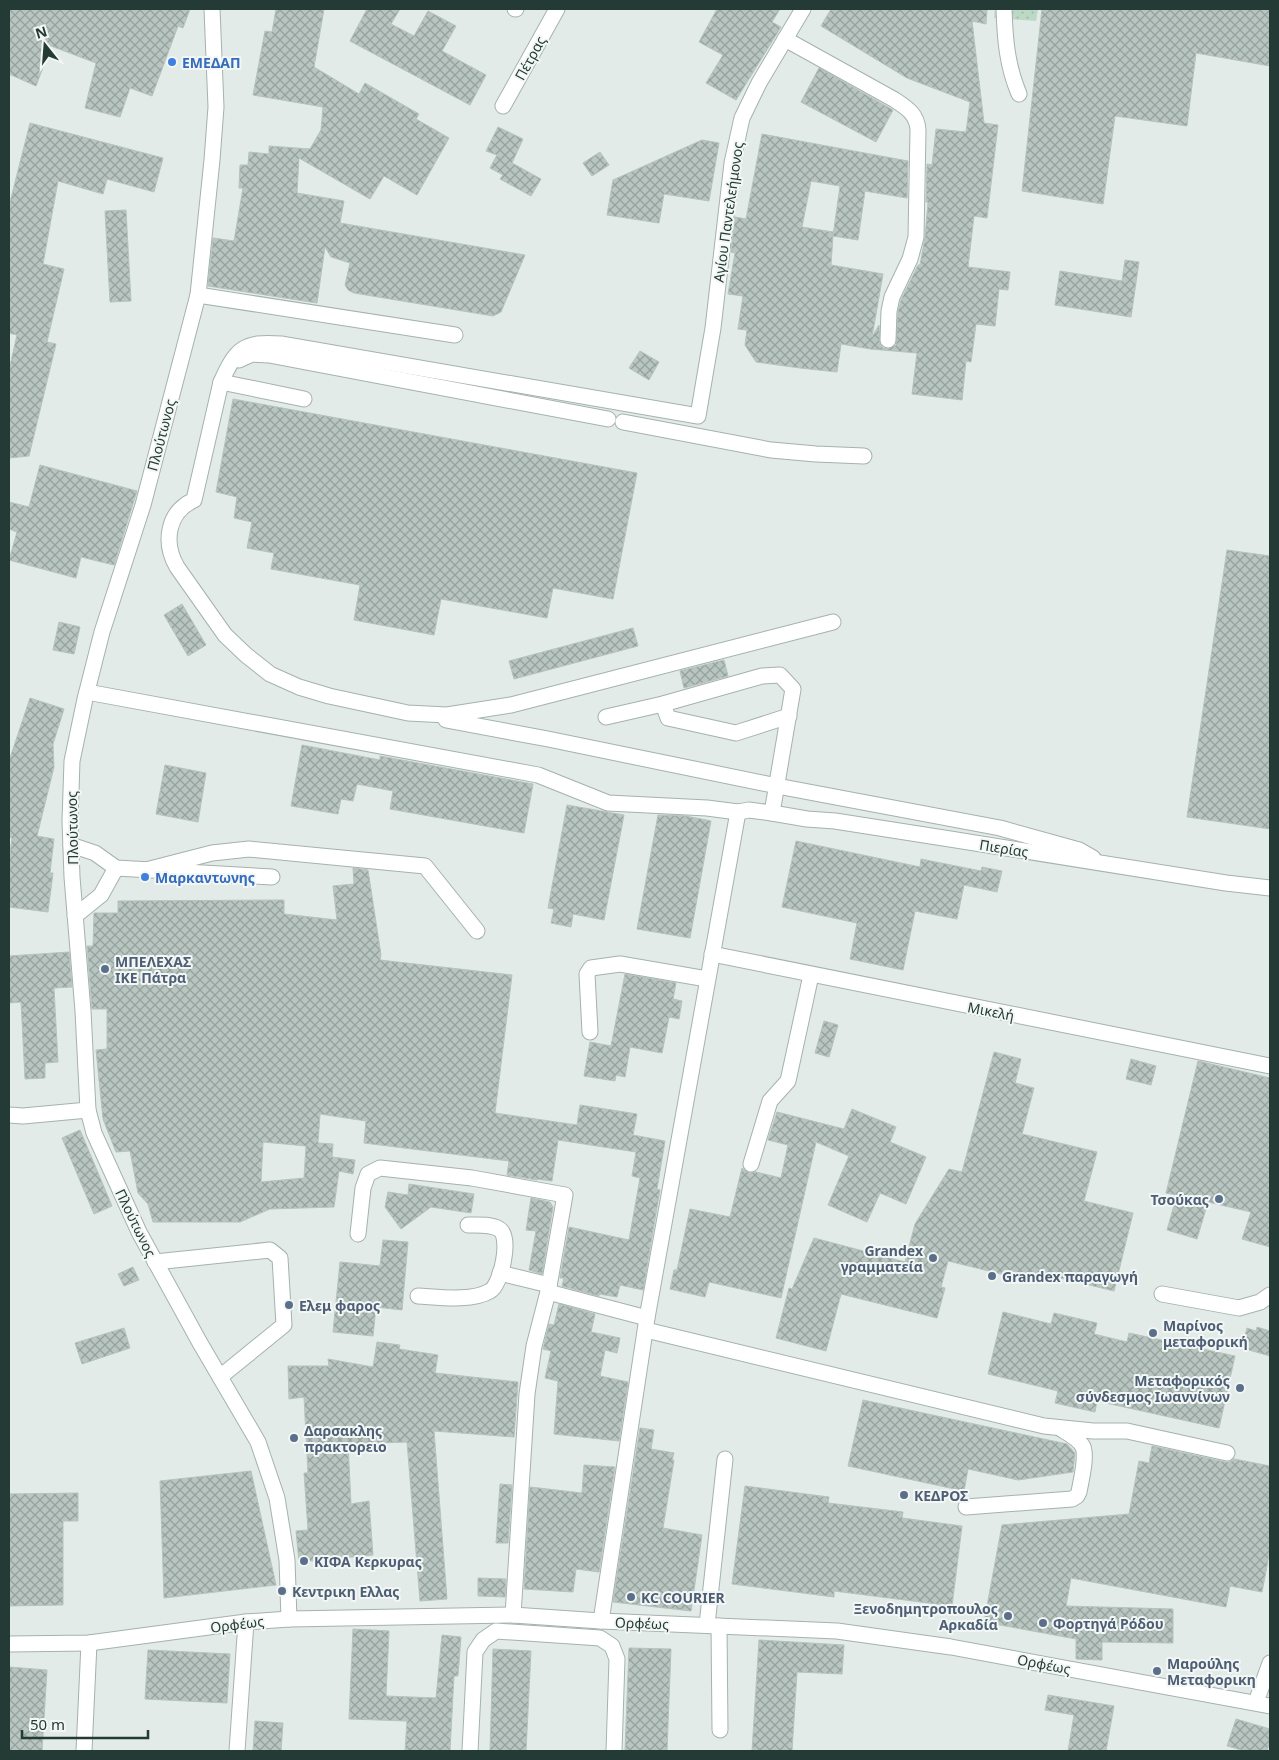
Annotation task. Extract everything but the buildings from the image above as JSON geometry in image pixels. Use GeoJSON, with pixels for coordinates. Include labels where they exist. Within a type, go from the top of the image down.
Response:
{"type":"FeatureCollection","features":[{"type":"Feature","properties":{"kind":"street","name":"Πλούτωνος"},"geometry":{"type":"LineString","coordinates":[[212,9],[216,107],[198,295],[143,505],[102,632],[87,692],[72,761],[71,845],[75,916],[84,1011],[88,1110],[94,1133],[139,1232],[258,1442],[278,1498],[287,1560],[289,1619]]}},
{"type":"Feature","properties":{"kind":"street","name":"Πέτρας"},"geometry":{"type":"LineString","coordinates":[[503,106],[557,9]]}},
{"type":"Feature","properties":{"kind":"street","name":"Αγίου Παντελεήμονος"},"geometry":{"type":"LineString","coordinates":[[221,382],[232,358],[244,348],[263,342],[698,416],[706,371],[732,163],[742,118],[759,83],[803,9]]}},
{"type":"Feature","properties":{"kind":"street"},"geometry":{"type":"LineString","coordinates":[[1004,9],[1011,75],[1019,94]]}},
{"type":"Feature","properties":{"kind":"street"},"geometry":{"type":"LineString","coordinates":[[785,39],[895,100],[910,110],[916,119],[918,130],[916,237],[910,259],[892,297],[888,340]]}},
{"type":"Feature","properties":{"kind":"street"},"geometry":{"type":"LineString","coordinates":[[198,295],[455,335]]}},
{"type":"Feature","properties":{"kind":"street"},"geometry":{"type":"LineString","coordinates":[[864,456],[771,450],[269,355],[252,354],[238,360],[229,368],[221,382],[194,500],[184,505],[178,511],[173,520],[168,545],[170,555],[225,635],[270,674],[298,687],[329,696],[408,713],[1000,828],[1079,850],[1102,864]]}},
{"type":"Feature","properties":{"kind":"street"},"geometry":{"type":"LineString","coordinates":[[221,382],[304,399]]}},
{"type":"Feature","properties":{"kind":"street"},"geometry":{"type":"LineString","coordinates":[[408,713],[446,715],[511,705],[833,622]]}},
{"type":"Feature","properties":{"kind":"street"},"geometry":{"type":"LineString","coordinates":[[606,717],[663,704],[762,676],[780,675],[793,688],[772,813]]}},
{"type":"Feature","properties":{"kind":"street","name":"Πιερίας"},"geometry":{"type":"LineString","coordinates":[[87,692],[538,775],[608,803],[707,808],[738,812],[749,810],[1226,883],[1270,888]]}},
{"type":"Feature","properties":{"kind":"street"},"geometry":{"type":"LineString","coordinates":[[663,704],[668,718],[736,733],[789,716]]}},
{"type":"Feature","properties":{"kind":"street"},"geometry":{"type":"LineString","coordinates":[[601,1621],[646,1324],[738,812]]}},
{"type":"Feature","properties":{"kind":"street"},"geometry":{"type":"LineString","coordinates":[[71,845],[95,853],[116,868],[272,877]]}},
{"type":"Feature","properties":{"kind":"street"},"geometry":{"type":"LineString","coordinates":[[146,870],[212,853],[249,849],[424,866],[477,931]]}},
{"type":"Feature","properties":{"kind":"street"},"geometry":{"type":"LineString","coordinates":[[75,916],[101,895],[116,868]]}},
{"type":"Feature","properties":{"kind":"street","name":"Μικελή"},"geometry":{"type":"LineString","coordinates":[[712,954],[812,976],[1270,1066]]}},
{"type":"Feature","properties":{"kind":"street"},"geometry":{"type":"LineString","coordinates":[[590,1032],[587,974],[591,968],[620,964],[707,979]]}},
{"type":"Feature","properties":{"kind":"street"},"geometry":{"type":"LineString","coordinates":[[751,1164],[770,1101],[788,1081],[812,976]]}},
{"type":"Feature","properties":{"kind":"street"},"geometry":{"type":"LineString","coordinates":[[9,1115],[23,1116],[88,1110]]}},
{"type":"Feature","properties":{"kind":"street"},"geometry":{"type":"LineString","coordinates":[[358,1234],[363,1188],[368,1174],[380,1168],[472,1178],[565,1196],[548,1289],[534,1346],[527,1394],[512,1615]]}},
{"type":"Feature","properties":{"kind":"street"},"geometry":{"type":"LineString","coordinates":[[418,1296],[460,1298],[483,1294],[494,1288],[500,1273],[506,1246],[504,1234],[500,1229],[496,1228],[468,1225]]}},
{"type":"Feature","properties":{"kind":"street"},"geometry":{"type":"LineString","coordinates":[[155,1262],[270,1250],[280,1258],[284,1325],[220,1377]]}},
{"type":"Feature","properties":{"kind":"street"},"geometry":{"type":"LineString","coordinates":[[500,1273],[646,1324],[1044,1426],[1093,1431],[1127,1431],[1227,1453]]}},
{"type":"Feature","properties":{"kind":"street"},"geometry":{"type":"LineString","coordinates":[[1162,1294],[1239,1308],[1260,1302],[1270,1295]]}},
{"type":"Feature","properties":{"kind":"street"},"geometry":{"type":"LineString","coordinates":[[966,1507],[1072,1499],[1077,1496],[1084,1454],[1083,1447],[1077,1440],[1060,1428]]}},
{"type":"Feature","properties":{"kind":"street"},"geometry":{"type":"LineString","coordinates":[[720,1730],[713,1626],[725,1459]]}},
{"type":"Feature","properties":{"kind":"street","name":"Ορφέως"},"geometry":{"type":"LineString","coordinates":[[9,1644],[89,1643],[246,1622],[289,1619],[512,1615],[601,1621],[837,1631],[909,1640],[1263,1704]]}},
{"type":"Feature","properties":{"kind":"street"},"geometry":{"type":"LineString","coordinates":[[237,1751],[246,1622]]}},
{"type":"Feature","properties":{"kind":"street"},"geometry":{"type":"LineString","coordinates":[[470,1751],[475,1652],[483,1640],[496,1631],[600,1638],[612,1646],[617,1659],[614,1751]]}},
{"type":"Feature","properties":{"kind":"street"},"geometry":{"type":"LineString","coordinates":[[84,1751],[89,1643]]}},
{"type":"Feature","properties":{"kind":"street"},"geometry":{"type":"LineString","coordinates":[[1263,1704],[1270,1663]]}},
{"type":"Feature","properties":{"kind":"green space"},"geometry":{"type":"Polygon","coordinates":[[[995,9],[1038,9],[1036,21],[994,18],[995,9]]]}},
{"type":"Feature","properties":{"kind":"place","name":"ΕΜΕΔΑΠ"},"geometry":{"type":"Point","coordinates":[172,62]}},
{"type":"Feature","properties":{"kind":"place","name":"Μαρκαντωνης"},"geometry":{"type":"Point","coordinates":[145,877]}},
{"type":"Feature","properties":{"kind":"place","name":"ΜΠΕΛΕΧΑΣ ΙΚΕ Πάτρα"},"geometry":{"type":"Point","coordinates":[105,969]}},
{"type":"Feature","properties":{"kind":"place","name":"Τσούκας"},"geometry":{"type":"Point","coordinates":[1219,1199]}},
{"type":"Feature","properties":{"kind":"place","name":"Grandex γραμματεία"},"geometry":{"type":"Point","coordinates":[933,1258]}},
{"type":"Feature","properties":{"kind":"place","name":"Grandex παραγωγή"},"geometry":{"type":"Point","coordinates":[992,1276]}},
{"type":"Feature","properties":{"kind":"place","name":"Ελεμ φαρος"},"geometry":{"type":"Point","coordinates":[289,1305]}},
{"type":"Feature","properties":{"kind":"place","name":"Μαρίνος μεταφορική"},"geometry":{"type":"Point","coordinates":[1153,1333]}},
{"type":"Feature","properties":{"kind":"place","name":"Μεταφορικός σύνδεσμος Ιωαννίνων"},"geometry":{"type":"Point","coordinates":[1240,1388]}},
{"type":"Feature","properties":{"kind":"place","name":"Δαρσακλης πρακτορειο"},"geometry":{"type":"Point","coordinates":[294,1438]}},
{"type":"Feature","properties":{"kind":"place","name":"ΚΕΔΡΟΣ"},"geometry":{"type":"Point","coordinates":[904,1495]}},
{"type":"Feature","properties":{"kind":"place","name":"ΚΙΦΑ Κερκυρας"},"geometry":{"type":"Point","coordinates":[304,1561]}},
{"type":"Feature","properties":{"kind":"place","name":"Κεντρικη Ελλας"},"geometry":{"type":"Point","coordinates":[282,1591]}},
{"type":"Feature","properties":{"kind":"place","name":"KC COURIER"},"geometry":{"type":"Point","coordinates":[631,1597]}},
{"type":"Feature","properties":{"kind":"place","name":"Ξενοδημητροπουλος Αρκαδία"},"geometry":{"type":"Point","coordinates":[1008,1616]}},
{"type":"Feature","properties":{"kind":"place","name":"Φορτηγά Ρόδου"},"geometry":{"type":"Point","coordinates":[1043,1623]}},
{"type":"Feature","properties":{"kind":"place","name":"Μαρούλης Μεταφορικη"},"geometry":{"type":"Point","coordinates":[1157,1671]}}]}
